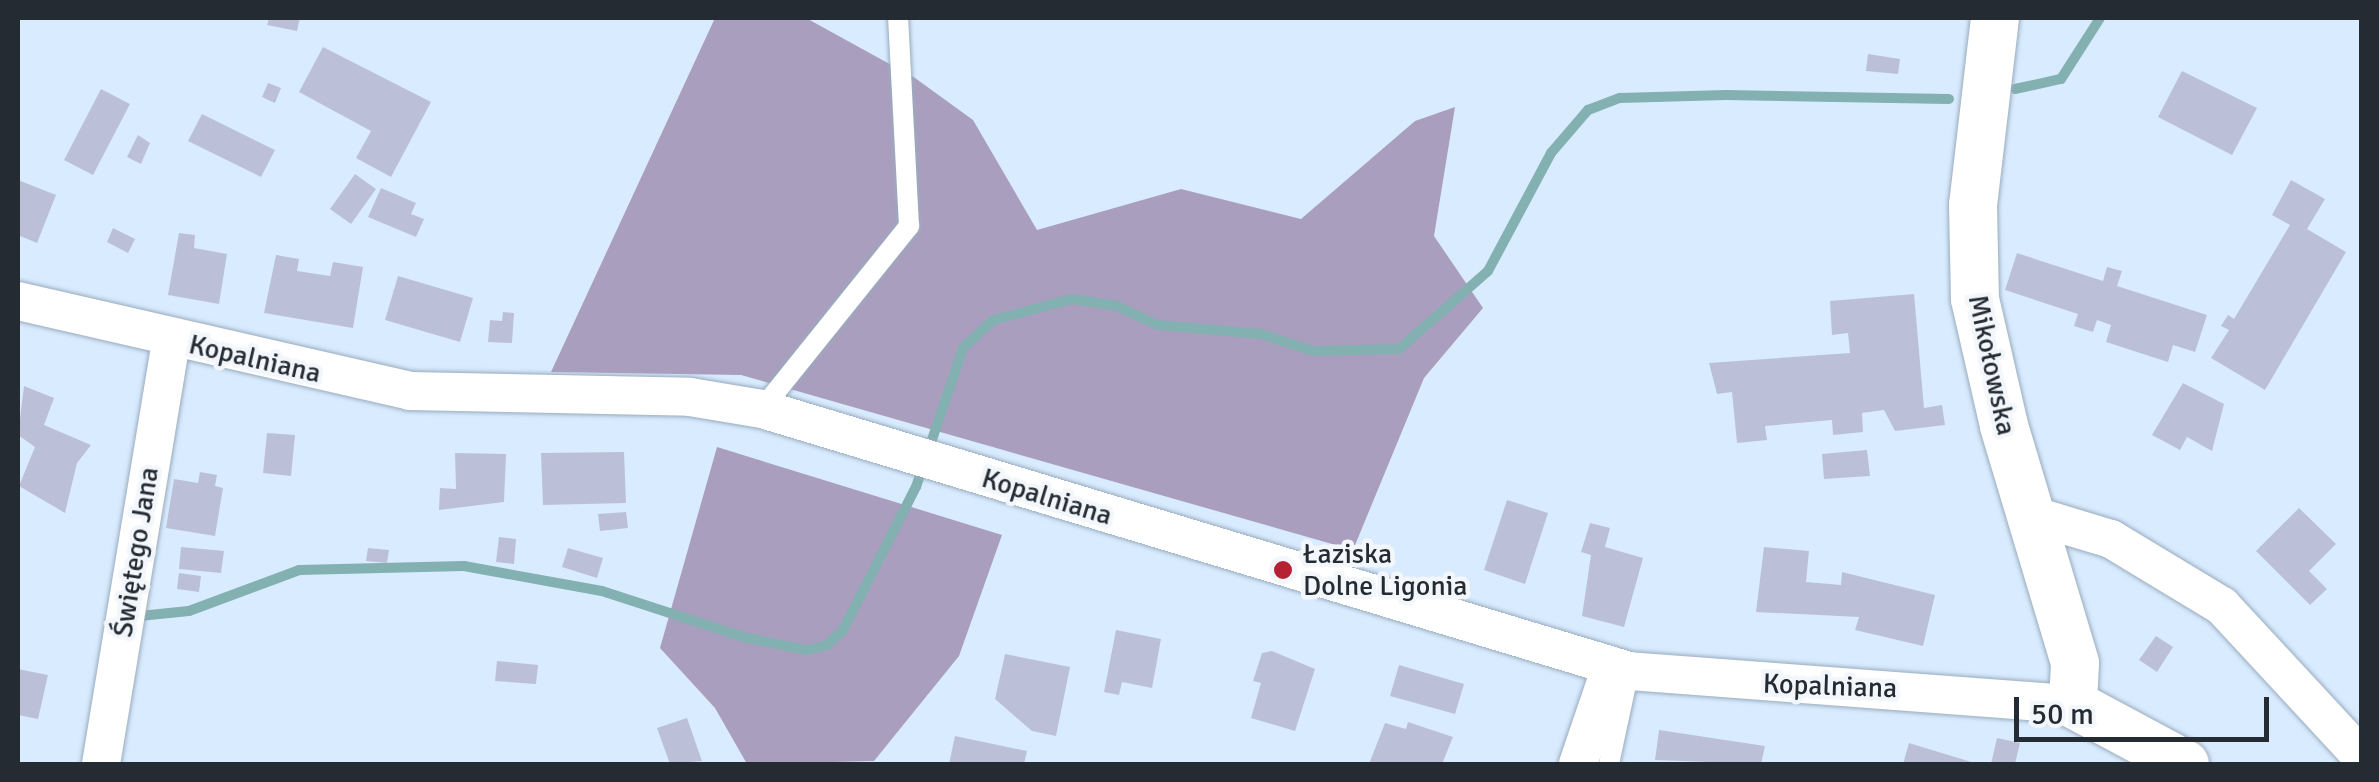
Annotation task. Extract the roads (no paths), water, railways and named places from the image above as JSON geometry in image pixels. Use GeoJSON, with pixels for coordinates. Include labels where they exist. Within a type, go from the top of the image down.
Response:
{"type":"FeatureCollection","features":[{"type":"Feature","properties":{"kind":"street","name":"Mikołowska"},"geometry":{"type":"LineString","coordinates":[[1994,18],[1973,205],[1975,298],[2028,514],[2074,663],[2073,704]]}},
{"type":"Feature","properties":{"kind":"street","name":"Kopalniana"},"geometry":{"type":"LineString","coordinates":[[18,301],[171,340],[455,397],[690,397],[762,410],[1620,669],[2073,704]]}},
{"type":"Feature","properties":{"kind":"street","name":"Świętego Jana"},"geometry":{"type":"LineString","coordinates":[[101,764],[171,340]]}},
{"type":"Feature","properties":{"kind":"street"},"geometry":{"type":"LineString","coordinates":[[2028,514],[2111,539],[2222,606],[2362,757]]}},
{"type":"Feature","properties":{"kind":"street"},"geometry":{"type":"LineString","coordinates":[[1578,764],[1620,669]]}},
{"type":"Feature","properties":{"kind":"street"},"geometry":{"type":"LineString","coordinates":[[2073,704],[2169,753]]}},
{"type":"Feature","properties":{"kind":"lane"},"geometry":{"type":"LineString","coordinates":[[762,410],[909,226],[898,18]]}},
{"type":"Feature","properties":{"kind":"lane"},"geometry":{"type":"LineString","coordinates":[[1609,764],[1620,669]]}},
{"type":"Feature","properties":{"kind":"waterway"},"geometry":{"type":"LineString","coordinates":[[2015,89],[2061,79],[2100,18]]}},
{"type":"Feature","properties":{"kind":"waterway"},"geometry":{"type":"LineString","coordinates":[[130,617],[189,611],[299,570],[464,566],[602,591],[747,638],[806,650],[827,645],[843,630],[916,487],[963,348],[993,320],[1072,299],[1117,306],[1158,325],[1261,334],[1313,351],[1399,349],[1488,271],[1551,153],[1588,110],[1620,98],[1726,95],[1949,99]]}},
{"type":"Feature","properties":{"kind":"place","name":"Łaziska Dolne Ligonia"},"geometry":{"type":"Point","coordinates":[1283,570]}}]}
